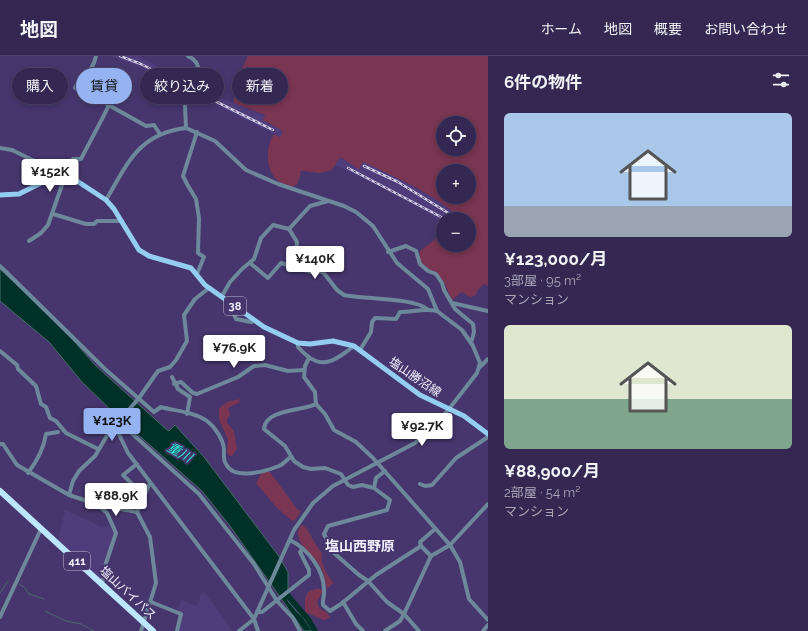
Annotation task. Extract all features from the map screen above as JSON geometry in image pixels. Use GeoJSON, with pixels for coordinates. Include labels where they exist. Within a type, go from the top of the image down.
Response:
{"type":"FeatureCollection","features":[{"type":"Feature","properties":{"kind":"highway","name":"塩山バイパス"},"geometry":{"type":"LineString","coordinates":[[0,491],[153,631]]}},
{"type":"Feature","properties":{"kind":"main road"},"geometry":{"type":"LineString","coordinates":[[0,195],[19,194],[53,177],[64,177]]}},
{"type":"Feature","properties":{"kind":"main road","name":"塩山勝沼線"},"geometry":{"type":"LineString","coordinates":[[64,177],[81,183],[106,200],[122,221],[138,250],[149,256],[191,268],[209,288],[232,303],[254,321],[298,343],[310,344],[333,341],[354,346],[420,395],[464,416],[488,434]]}},
{"type":"Feature","properties":{"kind":"street"},"geometry":{"type":"LineString","coordinates":[[96,56],[94,65],[89,74],[79,79],[75,88],[146,126],[154,125],[160,134]]}},
{"type":"Feature","properties":{"kind":"street"},"geometry":{"type":"LineString","coordinates":[[188,56],[193,59],[199,68]]}},
{"type":"Feature","properties":{"kind":"street"},"geometry":{"type":"LineString","coordinates":[[185,104],[186,128]]}},
{"type":"Feature","properties":{"kind":"street"},"geometry":{"type":"LineString","coordinates":[[29,242],[42,233],[48,225],[68,168],[73,159],[81,159],[90,139],[99,127],[109,105]]}},
{"type":"Feature","properties":{"kind":"street"},"geometry":{"type":"LineString","coordinates":[[106,200],[137,150],[147,141],[160,134],[186,128],[215,141],[246,170],[278,184],[344,206],[365,220],[377,232],[388,252],[403,269],[424,284],[437,311]]}},
{"type":"Feature","properties":{"kind":"street"},"geometry":{"type":"LineString","coordinates":[[197,132],[184,176],[186,184],[195,196],[197,204],[198,253],[204,257],[197,274]]}},
{"type":"Feature","properties":{"kind":"street"},"geometry":{"type":"LineString","coordinates":[[0,148],[12,150],[51,169],[68,168]]}},
{"type":"Feature","properties":{"kind":"street"},"geometry":{"type":"LineString","coordinates":[[289,229],[310,206],[328,201]]}},
{"type":"Feature","properties":{"kind":"street"},"geometry":{"type":"LineString","coordinates":[[53,214],[86,224],[94,224],[97,221],[122,221]]}},
{"type":"Feature","properties":{"kind":"street"},"geometry":{"type":"LineString","coordinates":[[222,296],[230,282],[242,268],[254,259],[261,238],[272,226],[289,229],[297,242],[294,268]]}},
{"type":"Feature","properties":{"kind":"street"},"geometry":{"type":"LineString","coordinates":[[388,252],[406,246],[416,251],[420,264],[428,271],[436,274],[452,303],[474,326],[474,338],[471,342]]}},
{"type":"Feature","properties":{"kind":"street"},"geometry":{"type":"LineString","coordinates":[[250,263],[268,278],[280,263],[285,263],[294,268],[311,272],[324,272],[337,290],[344,295],[398,301],[424,306],[427,309],[437,311],[457,324],[471,342],[479,358],[479,368]]}},
{"type":"Feature","properties":{"kind":"street"},"geometry":{"type":"LineString","coordinates":[[0,266],[105,369],[154,412],[161,407],[199,417],[212,426],[220,437],[224,447],[225,463],[229,468],[236,472],[249,474],[281,466],[291,457]]}},
{"type":"Feature","properties":{"kind":"street"},"geometry":{"type":"LineString","coordinates":[[68,495],[76,476],[95,456],[98,449],[115,426],[139,398],[158,371],[170,367],[182,351],[187,341],[184,315],[195,299],[209,288]]}},
{"type":"Feature","properties":{"kind":"street"},"geometry":{"type":"LineString","coordinates":[[232,303],[231,307],[236,319],[251,322],[254,321]]}},
{"type":"Feature","properties":{"kind":"street"},"geometry":{"type":"LineString","coordinates":[[452,303],[488,311]]}},
{"type":"Feature","properties":{"kind":"street"},"geometry":{"type":"LineString","coordinates":[[360,350],[371,332],[372,322],[375,318],[396,319],[400,312],[417,312],[427,309]]}},
{"type":"Feature","properties":{"kind":"street","name":"塩山勝沼線"},"geometry":{"type":"LineString","coordinates":[[298,343],[298,347],[309,358]]}},
{"type":"Feature","properties":{"kind":"street"},"geometry":{"type":"LineString","coordinates":[[354,346],[325,363],[316,362],[309,358],[304,370],[306,381],[315,392],[316,404],[325,414],[334,430],[356,442],[385,471],[450,545],[460,562],[469,599],[488,620]]}},
{"type":"Feature","properties":{"kind":"street"},"geometry":{"type":"LineString","coordinates":[[0,351],[17,365],[18,369],[36,386],[41,404],[46,407],[50,418],[56,421],[66,433],[98,449]]}},
{"type":"Feature","properties":{"kind":"street"},"geometry":{"type":"LineString","coordinates":[[239,631],[254,620],[300,520],[313,503],[333,486],[378,464],[415,443],[434,426],[449,409],[474,377],[479,368],[488,359]]}},
{"type":"Feature","properties":{"kind":"street"},"geometry":{"type":"LineString","coordinates":[[174,384],[181,382],[192,393],[197,394],[238,377],[254,366],[265,365],[288,371],[304,370]]}},
{"type":"Feature","properties":{"kind":"street"},"geometry":{"type":"LineString","coordinates":[[172,377],[174,384],[178,389],[190,397],[187,414]]}},
{"type":"Feature","properties":{"kind":"street"},"geometry":{"type":"LineString","coordinates":[[316,404],[310,408],[289,410],[275,416],[264,427],[265,431],[284,446],[291,457],[306,468],[324,468],[341,474],[353,487],[365,485],[374,488],[390,500],[387,510],[330,526],[326,528],[324,532],[334,553],[368,581],[387,602],[404,614],[419,631]]}},
{"type":"Feature","properties":{"kind":"street"},"geometry":{"type":"LineString","coordinates":[[118,422],[199,494],[254,564],[277,601],[293,618],[300,631]]}},
{"type":"Feature","properties":{"kind":"street"},"geometry":{"type":"LineString","coordinates":[[115,426],[128,453],[254,620],[258,631]]}},
{"type":"Feature","properties":{"kind":"street"},"geometry":{"type":"LineString","coordinates":[[28,473],[35,464],[45,443],[46,434],[58,432]]}},
{"type":"Feature","properties":{"kind":"street"},"geometry":{"type":"LineString","coordinates":[[420,484],[424,486],[432,485],[456,458],[488,437]]}},
{"type":"Feature","properties":{"kind":"street"},"geometry":{"type":"LineString","coordinates":[[0,444],[4,444],[17,465],[28,473],[47,481],[68,495],[99,506],[137,512]]}},
{"type":"Feature","properties":{"kind":"street"},"geometry":{"type":"LineString","coordinates":[[137,464],[124,475],[145,497]]}},
{"type":"Feature","properties":{"kind":"street"},"geometry":{"type":"LineString","coordinates":[[374,488],[376,478],[385,471]]}},
{"type":"Feature","properties":{"kind":"street"},"geometry":{"type":"LineString","coordinates":[[137,512],[150,483]]}},
{"type":"Feature","properties":{"kind":"street"},"geometry":{"type":"LineString","coordinates":[[385,631],[400,621],[431,556],[450,545],[488,504]]}},
{"type":"Feature","properties":{"kind":"street"},"geometry":{"type":"LineString","coordinates":[[99,506],[107,514],[116,533],[106,563],[102,585]]}},
{"type":"Feature","properties":{"kind":"street"},"geometry":{"type":"LineString","coordinates":[[137,512],[150,537],[156,583],[141,631]]}},
{"type":"Feature","properties":{"kind":"street"},"geometry":{"type":"LineString","coordinates":[[431,556],[421,546],[420,542],[435,528]]}},
{"type":"Feature","properties":{"kind":"street"},"geometry":{"type":"LineString","coordinates":[[0,617],[41,529]]}},
{"type":"Feature","properties":{"kind":"street"},"geometry":{"type":"LineString","coordinates":[[290,540],[303,549],[323,575],[325,592],[322,602],[324,608],[333,611],[368,581],[421,546]]}},
{"type":"Feature","properties":{"kind":"street"},"geometry":{"type":"LineString","coordinates":[[257,612],[262,612],[309,575],[310,570],[300,552],[303,549]]}},
{"type":"Feature","properties":{"kind":"street"},"geometry":{"type":"LineString","coordinates":[[151,602],[181,614],[177,631]]}},
{"type":"Feature","properties":{"kind":"street"},"geometry":{"type":"LineString","coordinates":[[343,602],[356,624],[363,631]]}},
{"type":"Feature","properties":{"kind":"street"},"geometry":{"type":"LineString","coordinates":[[483,631],[488,625]]}},
{"type":"Feature","properties":{"kind":"shaded area"},"geometry":{"type":"Polygon","coordinates":[[[110,56],[138,56],[161,68],[143,68],[110,56]]]}},
{"type":"Feature","properties":{"kind":"shaded area"},"geometry":{"type":"Polygon","coordinates":[[[248,56],[488,56],[488,286],[484,284],[478,289],[476,295],[470,297],[462,292],[452,300],[443,282],[420,261],[420,251],[436,238],[436,252],[476,252],[476,212],[454,212],[443,204],[476,204],[476,164],[436,164],[436,199],[402,180],[363,162],[359,169],[340,157],[332,170],[320,173],[301,171],[298,183],[293,187],[285,185],[276,179],[269,167],[268,153],[271,139],[274,134],[280,137],[283,131],[263,120],[265,115],[237,104],[288,104],[288,68],[242,68],[248,56]]]}},
{"type":"Feature","properties":{"kind":"shaded area"},"geometry":{"type":"Polygon","coordinates":[[[224,99],[232,102],[232,104],[236,104],[265,116],[263,120],[283,131],[280,137],[215,104],[224,104],[224,99]]]}},
{"type":"Feature","properties":{"kind":"shaded area"},"geometry":{"type":"Polygon","coordinates":[[[339,157],[359,168],[363,161],[436,199],[436,204],[443,204],[454,212],[436,212],[436,218],[414,203],[335,165],[339,157]]]}},
{"type":"Feature","properties":{"kind":"shaded area"},"geometry":{"type":"Polygon","coordinates":[[[239,399],[240,402],[228,408],[230,414],[227,419],[227,423],[234,431],[237,449],[232,456],[229,456],[227,453],[228,440],[219,419],[219,408],[227,402],[239,399]]]}},
{"type":"Feature","properties":{"kind":"shaded area"},"geometry":{"type":"Polygon","coordinates":[[[262,472],[270,472],[297,509],[301,511],[296,519],[292,521],[276,507],[256,483],[262,472]]]}},
{"type":"Feature","properties":{"kind":"shaded area"},"geometry":{"type":"Polygon","coordinates":[[[65,510],[94,523],[99,527],[111,526],[116,533],[101,580],[58,540],[65,510]]]}},
{"type":"Feature","properties":{"kind":"shaded area"},"geometry":{"type":"Polygon","coordinates":[[[302,525],[306,528],[322,554],[323,566],[334,583],[327,589],[321,567],[303,546],[298,535],[302,525]]]}},
{"type":"Feature","properties":{"kind":"shaded area"},"geometry":{"type":"Polygon","coordinates":[[[315,589],[321,589],[323,591],[317,602],[319,608],[326,612],[330,617],[324,620],[305,612],[305,598],[308,592],[315,589]]]}},
{"type":"Feature","properties":{"kind":"shaded area"},"geometry":{"type":"Polygon","coordinates":[[[204,592],[233,631],[178,631],[182,613],[177,611],[182,600],[197,606],[201,594],[204,592]]]}},
{"type":"Feature","properties":{"kind":"water"},"geometry":{"type":"Polygon","coordinates":[[[0,269],[58,323],[95,365],[166,429],[169,431],[175,425],[204,457],[278,555],[288,572],[288,601],[303,617],[312,631],[304,631],[230,526],[202,491],[118,417],[82,382],[49,342],[0,301],[0,269]]]}},
{"type":"Feature","properties":{"kind":"waterway"},"geometry":{"type":"LineString","coordinates":[[0,593],[8,581]]}},
{"type":"Feature","properties":{"kind":"waterway"},"geometry":{"type":"LineString","coordinates":[[19,584],[24,587],[29,594],[44,599]]}},
{"type":"Feature","properties":{"kind":"waterway","name":"重川"},"geometry":{"type":"LineString","coordinates":[[283,590],[308,619],[315,631]]}},
{"type":"Feature","properties":{"kind":"waterway"},"geometry":{"type":"LineString","coordinates":[[45,611],[66,621],[81,624],[94,631]]}},
{"type":"Feature","properties":{"kind":"railway"},"geometry":{"type":"LineString","coordinates":[[120,56],[141,64],[273,130]]}},
{"type":"Feature","properties":{"kind":"railway"},"geometry":{"type":"LineString","coordinates":[[364,166],[398,182],[447,212]]}},
{"type":"Feature","properties":{"kind":"railway"},"geometry":{"type":"LineString","coordinates":[[348,168],[436,214]]}},
{"type":"Feature","properties":{"kind":"district","name":"塩山西野原"},"geometry":{"type":"Point","coordinates":[360,546]}}]}
